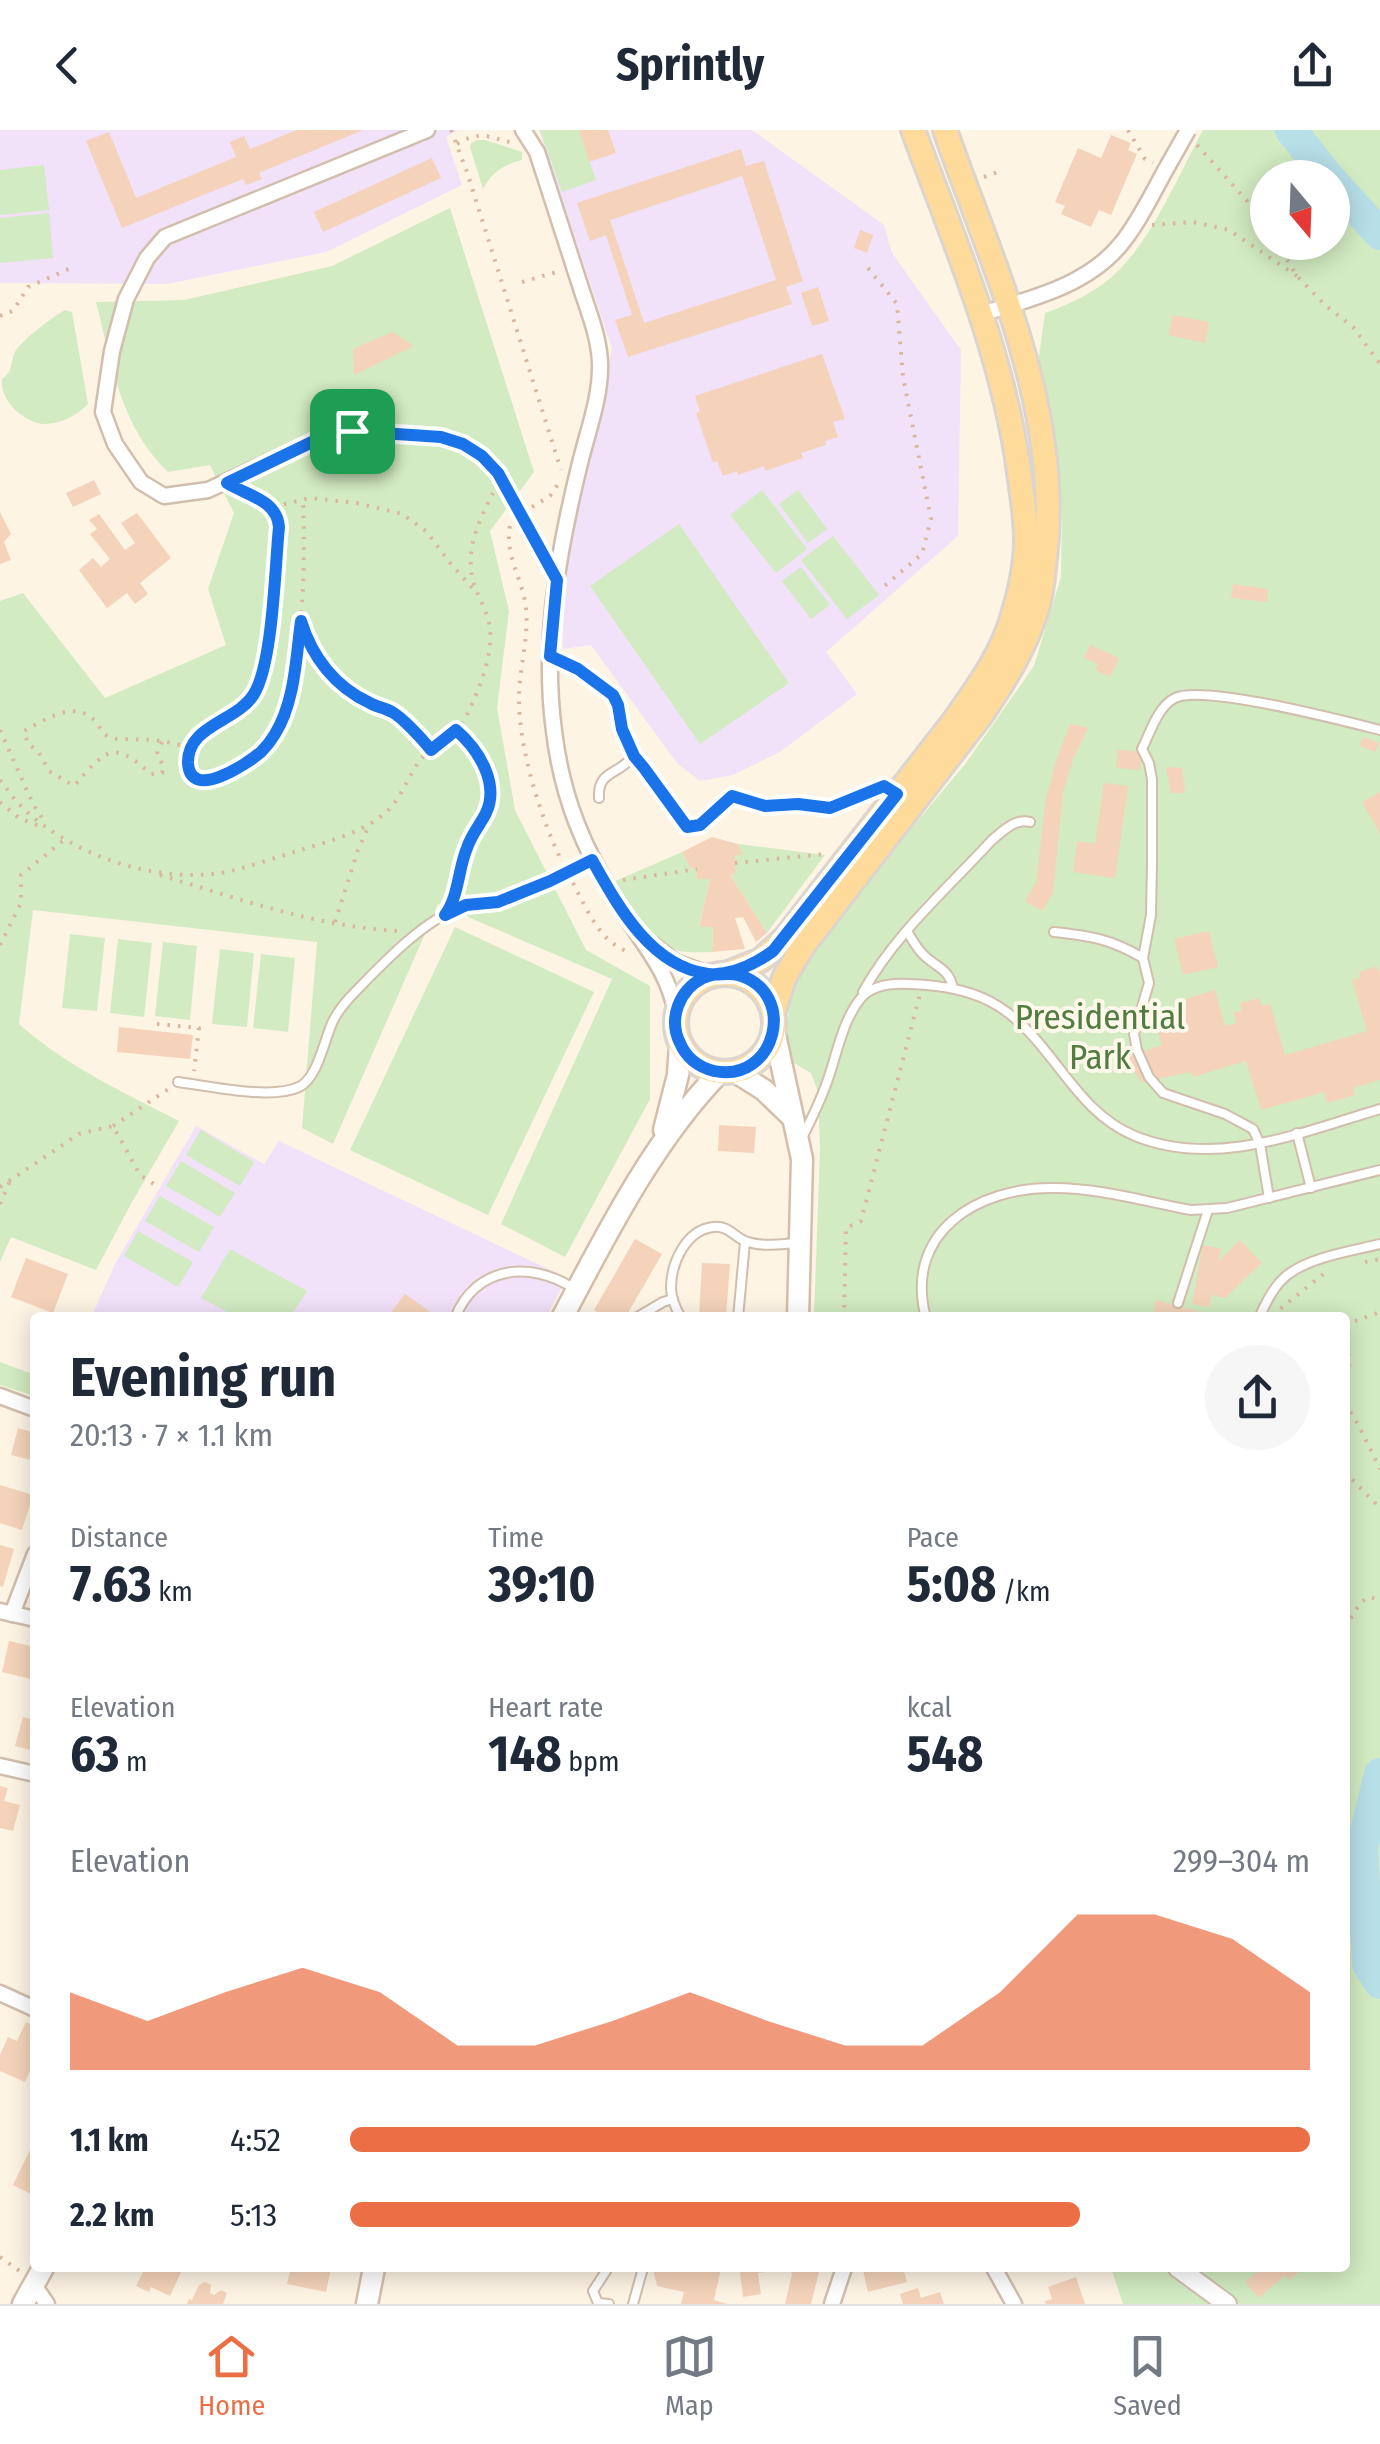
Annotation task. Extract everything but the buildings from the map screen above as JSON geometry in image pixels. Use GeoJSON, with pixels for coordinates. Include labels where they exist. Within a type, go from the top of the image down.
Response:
{"type":"FeatureCollection","features":[{"type":"Feature","properties":{"kind":"main road"},"geometry":{"type":"LineString","coordinates":[[794,1119],[764,1090],[727,1072],[701,1066],[686,1054],[675,1028],[676,1013],[688,989],[773,951],[979,686],[998,654],[1012,618],[1026,541],[1016,447],[1003,390],[981,314],[912,130]]}},
{"type":"Feature","properties":{"kind":"main road"},"geometry":{"type":"LineString","coordinates":[[565,1312],[661,1142],[689,1105],[727,1072],[762,1055],[768,1046],[784,978],[802,946],[979,718],[1006,678],[1036,614],[1049,497],[1042,442],[1009,306],[945,130]]}},
{"type":"Feature","properties":{"kind":"main road"},"geometry":{"type":"LineString","coordinates":[[719,974],[746,978],[761,988],[771,1004],[800,1142],[798,1312]]}},
{"type":"Feature","properties":{"kind":"main road"},"geometry":{"type":"LineString","coordinates":[[661,1142],[678,1076],[680,1045]]}},
{"type":"Feature","properties":{"kind":"main road"},"geometry":{"type":"LineString","coordinates":[[367,2304],[373,2272]]}},
{"type":"Feature","properties":{"kind":"main road"},"geometry":{"type":"LineString","coordinates":[[23,2304],[32,2275]]}},
{"type":"Feature","properties":{"kind":"street"},"geometry":{"type":"LineString","coordinates":[[427,130],[165,237],[147,258],[126,299],[104,398],[106,423],[134,474],[148,488],[164,496],[208,490],[314,441],[352,431],[441,437],[463,444],[482,456],[501,478],[557,580]]}},
{"type":"Feature","properties":{"kind":"street"},"geometry":{"type":"LineString","coordinates":[[523,130],[536,148],[599,349],[595,404],[557,580],[550,656],[554,730],[564,790],[592,860],[665,975],[676,1013]]}},
{"type":"Feature","properties":{"kind":"street"},"geometry":{"type":"LineString","coordinates":[[981,314],[1060,288],[1084,276],[1119,248],[1188,130]]}},
{"type":"Feature","properties":{"kind":"street"},"geometry":{"type":"LineString","coordinates":[[633,927],[674,962],[719,974]]}},
{"type":"Feature","properties":{"kind":"street"},"geometry":{"type":"LineString","coordinates":[[0,1396],[30,1407]]}},
{"type":"Feature","properties":{"kind":"street"},"geometry":{"type":"LineString","coordinates":[[6,1612],[30,1564]]}},
{"type":"Feature","properties":{"kind":"street"},"geometry":{"type":"LineString","coordinates":[[0,1766],[30,1773]]}},
{"type":"Feature","properties":{"kind":"street"},"geometry":{"type":"LineString","coordinates":[[0,2012],[4,1994],[30,2002]]}},
{"type":"Feature","properties":{"kind":"street"},"geometry":{"type":"LineString","coordinates":[[832,2304],[843,2272]]}},
{"type":"Feature","properties":{"kind":"street"},"geometry":{"type":"LineString","coordinates":[[996,2272],[1014,2304]]}},
{"type":"Feature","properties":{"kind":"street"},"geometry":{"type":"LineString","coordinates":[[1183,2272],[1227,2304]]}},
{"type":"Feature","properties":{"kind":"street"},"geometry":{"type":"LineString","coordinates":[[32,2275],[47,2304]]}},
{"type":"Feature","properties":{"kind":"lane"},"geometry":{"type":"LineString","coordinates":[[550,656],[578,669],[613,695],[634,756],[680,819]]}},
{"type":"Feature","properties":{"kind":"lane"},"geometry":{"type":"LineString","coordinates":[[1269,1198],[1260,1144],[1253,1128],[1200,1104],[1163,1093],[1148,1077],[1137,1050],[1134,1034],[1149,983],[1143,958],[1151,914],[1152,778],[1142,749],[1162,710],[1176,698],[1206,694],[1316,713],[1380,730]]}},
{"type":"Feature","properties":{"kind":"lane"},"geometry":{"type":"LineString","coordinates":[[598,798],[598,786],[604,778],[634,756]]}},
{"type":"Feature","properties":{"kind":"lane"},"geometry":{"type":"LineString","coordinates":[[800,1142],[822,1097],[852,1012],[876,970],[992,840],[1009,826],[1022,820],[1030,822]]}},
{"type":"Feature","properties":{"kind":"lane"},"geometry":{"type":"LineString","coordinates":[[178,1082],[276,1092],[308,1081],[344,1003],[394,952],[445,915],[466,905],[498,902],[592,860]]}},
{"type":"Feature","properties":{"kind":"lane"},"geometry":{"type":"LineString","coordinates":[[907,932],[926,958],[944,968],[953,988]]}},
{"type":"Feature","properties":{"kind":"lane"},"geometry":{"type":"LineString","coordinates":[[1054,932],[1096,937],[1124,946],[1143,958]]}},
{"type":"Feature","properties":{"kind":"lane"},"geometry":{"type":"LineString","coordinates":[[859,1000],[876,987],[923,984],[953,988],[996,1004],[1016,1018],[1089,1105],[1135,1136],[1170,1146],[1228,1150],[1378,1111]]}},
{"type":"Feature","properties":{"kind":"lane"},"geometry":{"type":"LineString","coordinates":[[1296,1133],[1311,1188]]}},
{"type":"Feature","properties":{"kind":"lane"},"geometry":{"type":"LineString","coordinates":[[925,1312],[921,1282],[933,1242],[954,1219],[976,1204],[1026,1190],[1054,1188],[1208,1210],[1380,1171]]}},
{"type":"Feature","properties":{"kind":"lane"},"geometry":{"type":"LineString","coordinates":[[1178,1303],[1208,1210]]}},
{"type":"Feature","properties":{"kind":"lane"},"geometry":{"type":"LineString","coordinates":[[678,1312],[670,1291],[673,1269],[683,1246],[696,1235],[712,1227],[728,1228],[745,1242],[800,1243]]}},
{"type":"Feature","properties":{"kind":"lane"},"geometry":{"type":"LineString","coordinates":[[739,1312],[745,1242]]}},
{"type":"Feature","properties":{"kind":"lane"},"geometry":{"type":"LineString","coordinates":[[1262,1312],[1286,1276],[1321,1258],[1380,1244]]}},
{"type":"Feature","properties":{"kind":"lane"},"geometry":{"type":"LineString","coordinates":[[458,1312],[484,1282],[508,1272],[530,1270],[555,1276],[577,1290]]}},
{"type":"Feature","properties":{"kind":"lane"},"geometry":{"type":"LineString","coordinates":[[646,1312],[673,1299]]}},
{"type":"Feature","properties":{"kind":"lane"},"geometry":{"type":"LineString","coordinates":[[605,2272],[594,2290],[598,2303],[609,2304]]}},
{"type":"Feature","properties":{"kind":"lane"},"geometry":{"type":"LineString","coordinates":[[633,2304],[642,2272]]}},
{"type":"Feature","properties":{"kind":"path"},"geometry":{"type":"LineString","coordinates":[[1128,130],[1145,159],[1166,169]]}},
{"type":"Feature","properties":{"kind":"path"},"geometry":{"type":"LineString","coordinates":[[457,144],[477,134],[536,148]]}},
{"type":"Feature","properties":{"kind":"path"},"geometry":{"type":"LineString","coordinates":[[1196,144],[1250,204]]}},
{"type":"Feature","properties":{"kind":"path"},"geometry":{"type":"LineString","coordinates":[[982,178],[1003,170]]}},
{"type":"Feature","properties":{"kind":"path"},"geometry":{"type":"LineString","coordinates":[[1134,227],[1193,222],[1230,230],[1296,276],[1352,327],[1380,364]]}},
{"type":"Feature","properties":{"kind":"path"},"geometry":{"type":"LineString","coordinates":[[1287,260],[1296,276]]}},
{"type":"Feature","properties":{"kind":"path"},"geometry":{"type":"LineString","coordinates":[[522,282],[574,267]]}},
{"type":"Feature","properties":{"kind":"path"},"geometry":{"type":"LineString","coordinates":[[0,316],[13,311],[28,288],[70,268]]}},
{"type":"Feature","properties":{"kind":"path"},"geometry":{"type":"LineString","coordinates":[[868,268],[897,304],[903,377],[931,519],[922,554],[881,589]]}},
{"type":"Feature","properties":{"kind":"path"},"geometry":{"type":"LineString","coordinates":[[146,871],[224,872],[312,846],[370,824],[388,812],[422,758],[466,718],[488,656],[490,624],[470,566],[470,550],[501,478]]}},
{"type":"Feature","properties":{"kind":"path"},"geometry":{"type":"LineString","coordinates":[[227,483],[275,510],[279,527],[265,663],[245,705],[201,732],[192,748],[190,774],[201,782],[223,775],[260,752],[276,732],[286,706],[301,621],[303,499]]}},
{"type":"Feature","properties":{"kind":"path"},"geometry":{"type":"LineString","coordinates":[[275,510],[310,498],[357,503],[402,514],[426,531],[479,596]]}},
{"type":"Feature","properties":{"kind":"path"},"geometry":{"type":"LineString","coordinates":[[301,621],[306,640],[322,666],[368,702],[399,717],[431,750]]}},
{"type":"Feature","properties":{"kind":"path"},"geometry":{"type":"LineString","coordinates":[[162,742],[156,755],[164,767],[162,773],[151,774],[130,756],[110,752],[96,760],[74,786],[49,771],[38,751],[28,744],[24,731],[51,716],[74,710],[93,719],[112,738],[162,742],[192,748]]}},
{"type":"Feature","properties":{"kind":"path"},"geometry":{"type":"LineString","coordinates":[[0,730],[33,804],[50,830]]}},
{"type":"Feature","properties":{"kind":"path"},"geometry":{"type":"LineString","coordinates":[[445,915],[453,904],[467,846],[491,799],[487,773],[468,740],[456,730]]}},
{"type":"Feature","properties":{"kind":"path"},"geometry":{"type":"LineString","coordinates":[[0,780],[23,809],[64,840],[146,871],[301,915],[402,931]]}},
{"type":"Feature","properties":{"kind":"path"},"geometry":{"type":"LineString","coordinates":[[680,819],[687,827],[700,825],[732,796],[765,806],[798,804],[830,808],[884,786],[897,794]]}},
{"type":"Feature","properties":{"kind":"path"},"geometry":{"type":"LineString","coordinates":[[0,802],[18,818],[50,830]]}},
{"type":"Feature","properties":{"kind":"path"},"geometry":{"type":"LineString","coordinates":[[334,922],[370,824]]}},
{"type":"Feature","properties":{"kind":"path"},"geometry":{"type":"LineString","coordinates":[[0,944],[21,904],[21,874],[64,840]]}},
{"type":"Feature","properties":{"kind":"path"},"geometry":{"type":"LineString","coordinates":[[735,863],[825,854]]}},
{"type":"Feature","properties":{"kind":"path"},"geometry":{"type":"LineString","coordinates":[[613,882],[697,869]]}},
{"type":"Feature","properties":{"kind":"path"},"geometry":{"type":"LineString","coordinates":[[844,1312],[846,1228],[861,1222],[923,984]]}},
{"type":"Feature","properties":{"kind":"path"},"geometry":{"type":"LineString","coordinates":[[157,1024],[198,1028],[192,1084]]}},
{"type":"Feature","properties":{"kind":"path"},"geometry":{"type":"LineString","coordinates":[[0,1187],[80,1134],[113,1126],[178,1082]]}},
{"type":"Feature","properties":{"kind":"path"},"geometry":{"type":"LineString","coordinates":[[113,1126],[140,1175],[160,1188]]}},
{"type":"Feature","properties":{"kind":"path"},"geometry":{"type":"LineString","coordinates":[[0,1204],[11,1180]]}},
{"type":"Feature","properties":{"kind":"path"},"geometry":{"type":"LineString","coordinates":[[1362,1262],[1380,1259]]}},
{"type":"Feature","properties":{"kind":"path"},"geometry":{"type":"LineString","coordinates":[[1279,1312],[1328,1270]]}},
{"type":"Feature","properties":{"kind":"path"},"geometry":{"type":"LineString","coordinates":[[1350,1323],[1380,1312]]}},
{"type":"Feature","properties":{"kind":"path"},"geometry":{"type":"LineString","coordinates":[[1350,1411],[1380,1469]]}},
{"type":"Feature","properties":{"kind":"path"},"geometry":{"type":"LineString","coordinates":[[1350,1477],[1380,1508]]}},
{"type":"Feature","properties":{"kind":"path"},"geometry":{"type":"LineString","coordinates":[[1350,1619],[1361,1602],[1370,1597],[1380,1600]]}},
{"type":"Feature","properties":{"kind":"path"},"geometry":{"type":"LineString","coordinates":[[0,2258],[32,2275]]}},
{"type":"Feature","properties":{"kind":"shaded area"},"geometry":{"type":"Polygon","coordinates":[[[0,130],[458,130],[446,137],[462,185],[326,252],[167,284],[0,283],[0,130]]]}},
{"type":"Feature","properties":{"kind":"shaded area"},"geometry":{"type":"Polygon","coordinates":[[[539,130],[752,130],[884,225],[892,253],[961,350],[958,536],[826,652],[857,694],[780,752],[733,775],[700,781],[677,763],[591,645],[563,649],[562,579],[612,349],[539,130]]]}},
{"type":"Feature","properties":{"kind":"shaded area"},"geometry":{"type":"Polygon","coordinates":[[[196,1126],[264,1164],[279,1141],[567,1278],[549,1312],[95,1312],[116,1262],[196,1126]]]}},
{"type":"Feature","properties":{"kind":"green space"},"geometry":{"type":"Polygon","coordinates":[[[540,130],[579,130],[596,180],[562,192],[540,130]]]}},
{"type":"Feature","properties":{"kind":"green space","name":"Presidential Park"},"geometry":{"type":"Polygon","coordinates":[[[1203,130],[1380,130],[1380,2304],[1123,2304],[1112,2272],[1350,2272],[1350,1312],[814,1312],[818,1092],[811,1073],[794,1063],[787,1038],[790,984],[862,887],[966,763],[1034,666],[1061,577],[1062,512],[1056,439],[1038,363],[1045,313],[1085,296],[1132,256],[1155,222],[1203,130]]]}},
{"type":"Feature","properties":{"kind":"green space"},"geometry":{"type":"Polygon","coordinates":[[[477,140],[522,152],[522,160],[499,170],[483,189],[470,147],[477,140]]]}},
{"type":"Feature","properties":{"kind":"green space"},"geometry":{"type":"Polygon","coordinates":[[[44,165],[49,210],[0,215],[0,170],[44,165]]]}},
{"type":"Feature","properties":{"kind":"green space"},"geometry":{"type":"Polygon","coordinates":[[[450,208],[534,472],[490,531],[509,611],[497,708],[515,810],[586,950],[650,986],[650,1099],[565,1257],[501,1224],[612,979],[438,904],[333,1144],[302,1128],[317,942],[33,910],[19,1024],[76,1066],[179,1121],[96,1270],[11,1237],[0,1262],[0,601],[23,593],[105,698],[226,645],[208,589],[234,513],[210,465],[168,472],[139,435],[120,393],[96,302],[184,300],[332,266],[450,208]]]}},
{"type":"Feature","properties":{"kind":"green space"},"geometry":{"type":"Polygon","coordinates":[[[49,213],[53,258],[0,263],[0,218],[49,213]]]}},
{"type":"Feature","properties":{"kind":"green space"},"geometry":{"type":"Polygon","coordinates":[[[65,310],[72,312],[88,404],[64,420],[39,423],[12,406],[3,392],[2,380],[20,345],[65,310]]]}},
{"type":"Feature","properties":{"kind":"green space"},"geometry":{"type":"Polygon","coordinates":[[[762,490],[807,549],[776,573],[730,515],[762,490]]]}},
{"type":"Feature","properties":{"kind":"green space"},"geometry":{"type":"Polygon","coordinates":[[[798,490],[827,529],[808,543],[779,504],[798,490]]]}},
{"type":"Feature","properties":{"kind":"green space"},"geometry":{"type":"Polygon","coordinates":[[[679,524],[789,683],[700,744],[590,586],[679,524]]]}},
{"type":"Feature","properties":{"kind":"green space"},"geometry":{"type":"Polygon","coordinates":[[[833,536],[879,595],[847,619],[801,560],[833,536]]]}},
{"type":"Feature","properties":{"kind":"green space"},"geometry":{"type":"Polygon","coordinates":[[[801,567],[830,605],[811,619],[782,581],[801,567]]]}},
{"type":"Feature","properties":{"kind":"green space"},"geometry":{"type":"Polygon","coordinates":[[[738,844],[825,855],[767,933],[730,875],[735,874],[735,855],[741,855],[738,844]]]}},
{"type":"Feature","properties":{"kind":"green space"},"geometry":{"type":"Polygon","coordinates":[[[682,852],[690,868],[710,879],[699,926],[713,927],[712,952],[679,951],[657,940],[639,923],[613,882],[682,852]]]}},
{"type":"Feature","properties":{"kind":"green space"},"geometry":{"type":"Polygon","coordinates":[[[455,927],[594,992],[488,1215],[350,1150],[455,927]]]}},
{"type":"Feature","properties":{"kind":"green space"},"geometry":{"type":"Polygon","coordinates":[[[70,934],[105,938],[97,1011],[62,1008],[70,934]]]}},
{"type":"Feature","properties":{"kind":"green space"},"geometry":{"type":"Polygon","coordinates":[[[118,939],[152,943],[144,1017],[110,1013],[118,939]]]}},
{"type":"Feature","properties":{"kind":"green space"},"geometry":{"type":"Polygon","coordinates":[[[163,942],[197,946],[190,1020],[155,1016],[163,942]]]}},
{"type":"Feature","properties":{"kind":"green space"},"geometry":{"type":"Polygon","coordinates":[[[220,949],[254,953],[247,1027],[212,1024],[220,949]]]}},
{"type":"Feature","properties":{"kind":"green space"},"geometry":{"type":"Polygon","coordinates":[[[261,954],[295,958],[288,1032],[253,1028],[261,954]]]}},
{"type":"Feature","properties":{"kind":"green space"},"geometry":{"type":"Polygon","coordinates":[[[201,1130],[254,1162],[240,1186],[186,1155],[201,1130]]]}},
{"type":"Feature","properties":{"kind":"green space"},"geometry":{"type":"Polygon","coordinates":[[[181,1161],[235,1193],[220,1217],[166,1186],[181,1161]]]}},
{"type":"Feature","properties":{"kind":"green space"},"geometry":{"type":"Polygon","coordinates":[[[160,1196],[214,1227],[199,1252],[145,1221],[160,1196]]]}},
{"type":"Feature","properties":{"kind":"green space"},"geometry":{"type":"Polygon","coordinates":[[[138,1231],[193,1262],[178,1287],[124,1256],[138,1231]]]}},
{"type":"Feature","properties":{"kind":"green space"},"geometry":{"type":"Polygon","coordinates":[[[230,1249],[307,1291],[293,1312],[228,1312],[201,1298],[230,1249]]]}},
{"type":"Feature","properties":{"kind":"green space"},"geometry":{"type":"Polygon","coordinates":[[[0,1362],[30,1373],[30,1394],[0,1385],[0,1362]]]}},
{"type":"Feature","properties":{"kind":"waterway"},"geometry":{"type":"LineString","coordinates":[[1291,130],[1315,160]]}},
{"type":"Feature","properties":{"kind":"waterway"},"geometry":{"type":"LineString","coordinates":[[1350,201],[1380,234]]}},
{"type":"Feature","properties":{"kind":"waterway"},"geometry":{"type":"LineString","coordinates":[[1380,1774],[1362,1847],[1368,1964],[1380,1983]]}},
{"type":"Feature","properties":{"kind":"route"},"geometry":{"type":"LineString","coordinates":[[352,431],[314,441],[227,483],[266,503],[278,516],[265,663],[245,705],[201,732],[195,740],[189,755],[190,774],[201,782],[223,775],[260,752],[276,732],[291,688],[301,621],[313,653],[336,679],[368,702],[399,717],[431,750],[456,730],[468,740],[487,773],[491,799],[467,846],[453,904],[445,915],[466,905],[498,902],[592,860],[633,927],[661,953],[710,975],[719,973],[737,974],[761,988],[774,1013],[774,1030],[768,1046],[754,1062],[724,1072],[693,1061],[680,1045],[675,1028],[682,996],[702,978],[719,973],[728,973],[773,951],[897,794],[884,786],[830,808],[798,804],[765,806],[732,796],[700,825],[687,827],[634,756],[613,695],[578,669],[550,656],[557,580],[498,473],[482,456],[441,437],[352,431]]}}]}
